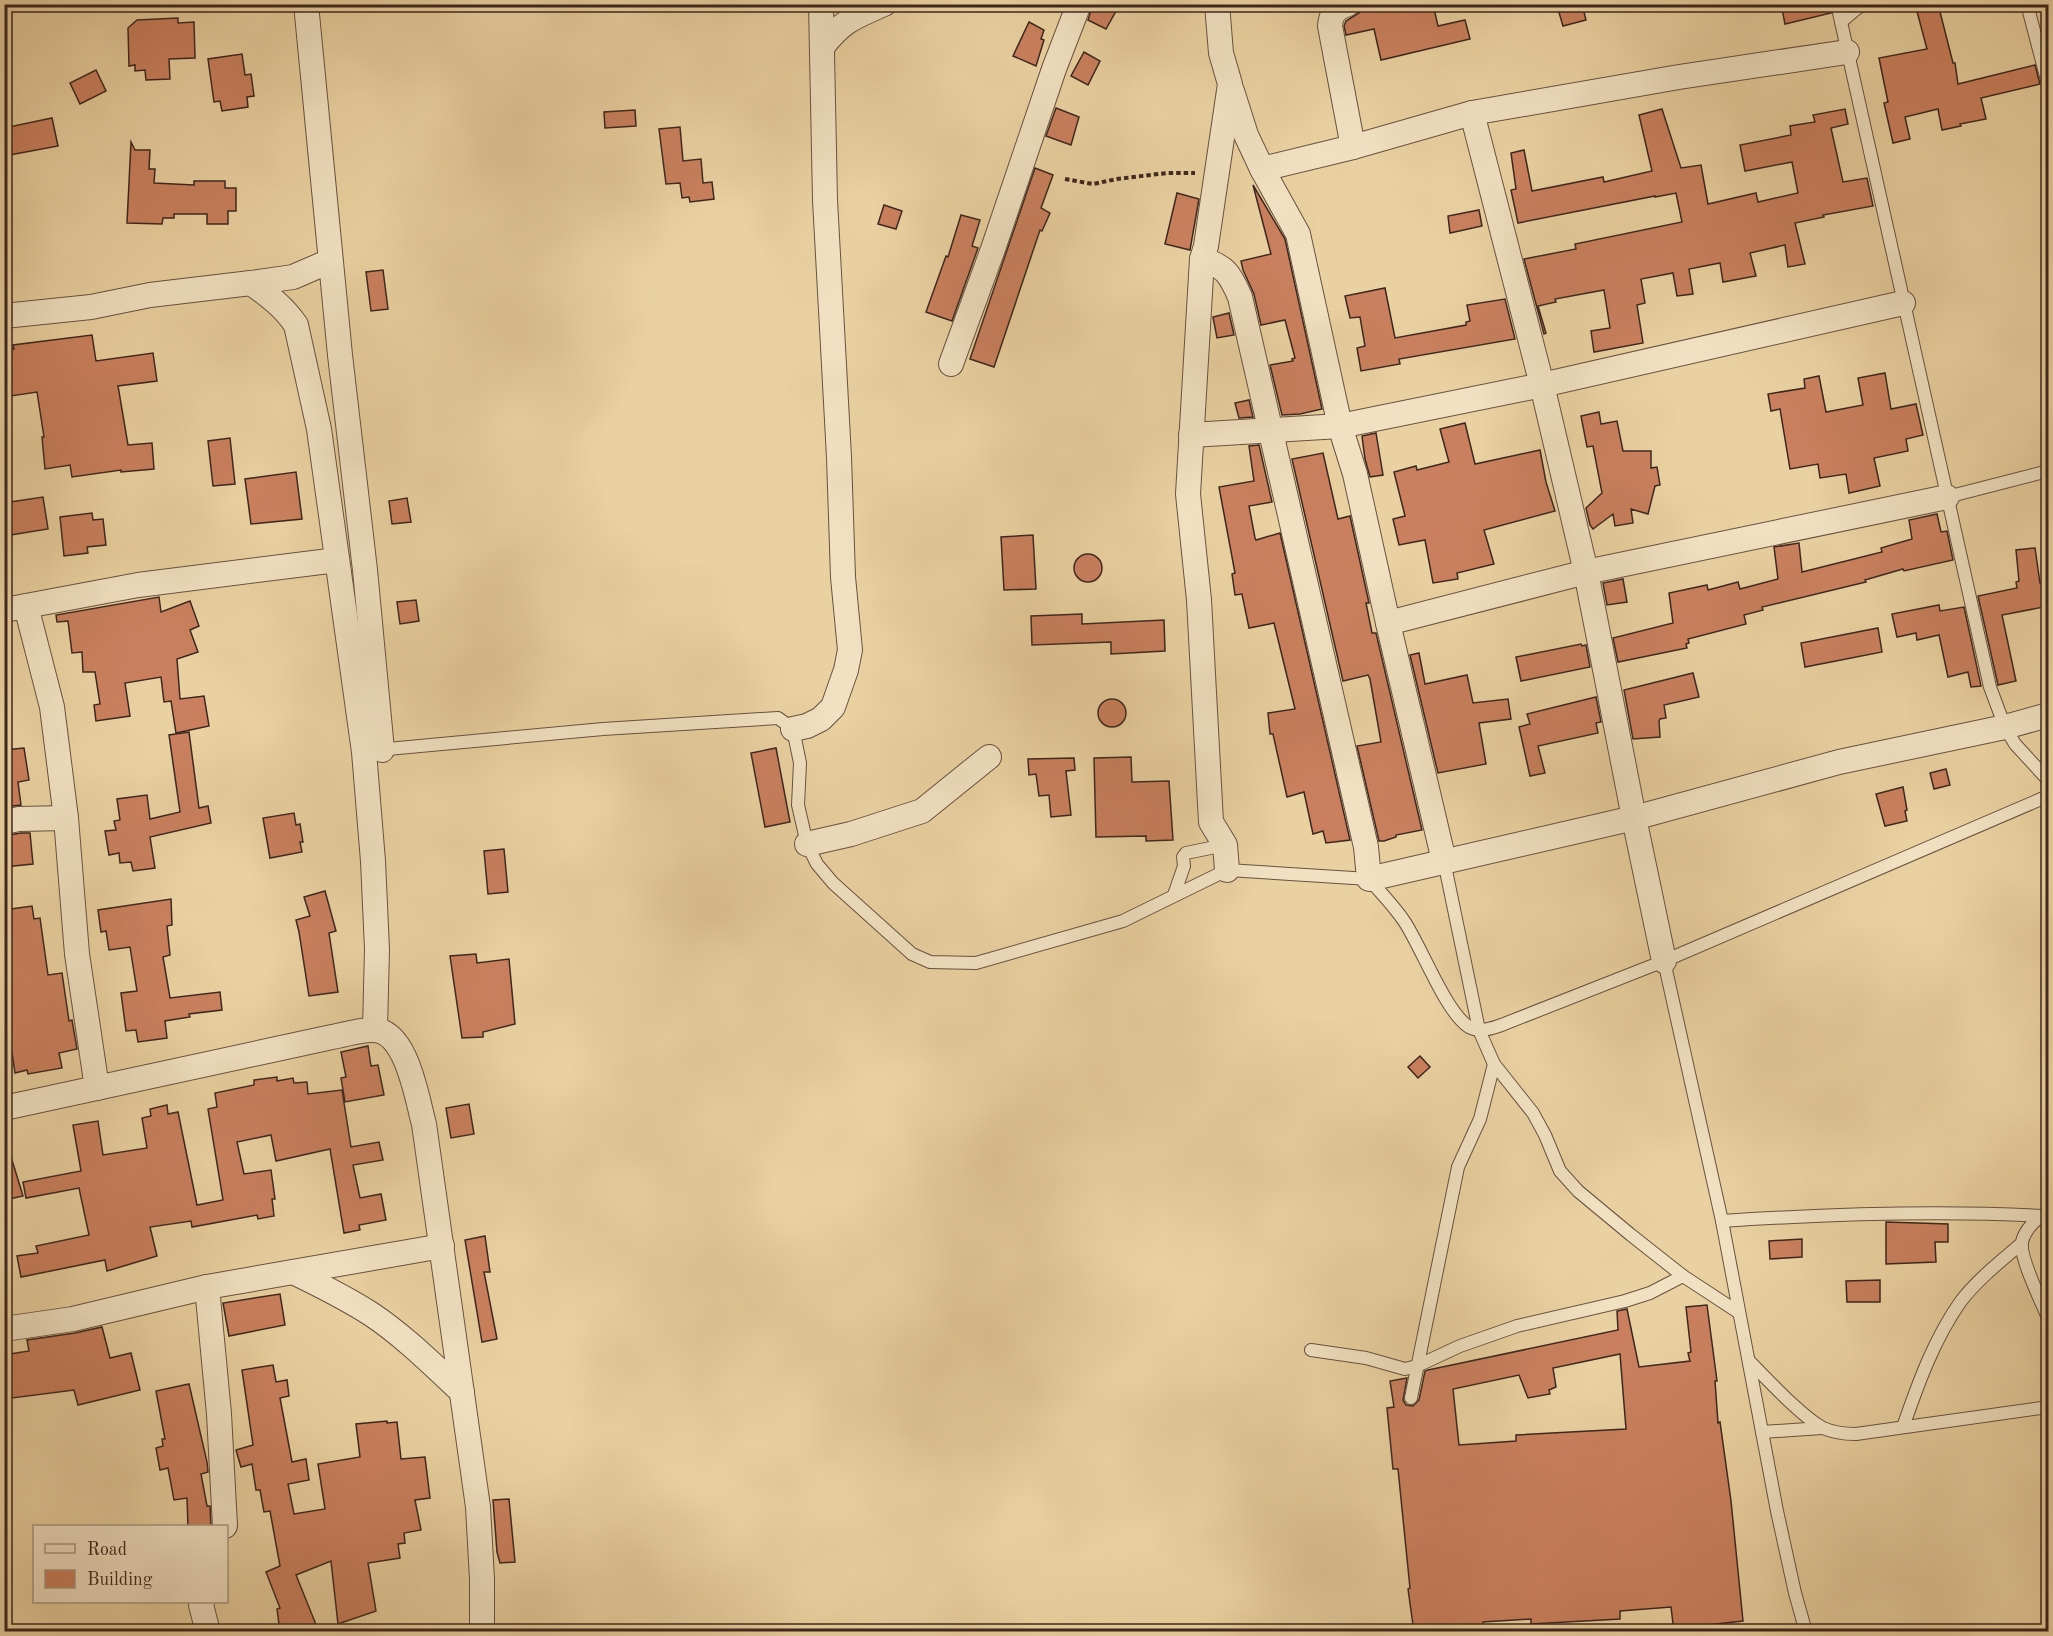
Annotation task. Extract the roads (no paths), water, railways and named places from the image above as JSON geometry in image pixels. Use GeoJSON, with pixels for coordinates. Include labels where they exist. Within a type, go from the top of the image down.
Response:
{"type":"FeatureCollection","features":[{"type":"Feature","properties":{"kind":"street"},"geometry":{"type":"LineString","coordinates":[[306,4],[330,261],[365,570],[373,751],[377,949],[375,1029]]}},
{"type":"Feature","properties":{"kind":"street"},"geometry":{"type":"LineString","coordinates":[[793,729],[807,726],[821,719],[833,707],[846,670],[850,650],[843,577],[825,200],[821,4]]}},
{"type":"Feature","properties":{"kind":"street"},"geometry":{"type":"LineString","coordinates":[[823,46],[836,30],[850,19],[884,4]]}},
{"type":"Feature","properties":{"kind":"street"},"geometry":{"type":"LineString","coordinates":[[951,364],[1079,4]]}},
{"type":"Feature","properties":{"kind":"street"},"geometry":{"type":"LineString","coordinates":[[1216,4],[1221,53],[1246,135],[1298,234],[1340,426],[1355,474],[1444,861]]}},
{"type":"Feature","properties":{"kind":"street"},"geometry":{"type":"LineString","coordinates":[[1348,4],[1338,7],[1331,16],[1330,26],[1353,147]]}},
{"type":"Feature","properties":{"kind":"street"},"geometry":{"type":"LineString","coordinates":[[1262,169],[1353,147],[1472,113],[1679,77],[1847,52]]}},
{"type":"Feature","properties":{"kind":"street"},"geometry":{"type":"LineString","coordinates":[[1227,870],[1225,845],[1211,822],[1199,600],[1188,494],[1202,259],[1219,167],[1230,84]]}},
{"type":"Feature","properties":{"kind":"street"},"geometry":{"type":"LineString","coordinates":[[1472,113],[1542,386],[1586,572],[1664,961]]}},
{"type":"Feature","properties":{"kind":"street"},"geometry":{"type":"LineString","coordinates":[[1202,259],[1220,265],[1233,282],[1240,297],[1366,847],[1369,879],[1634,818],[1839,762],[2049,716]]}},
{"type":"Feature","properties":{"kind":"street"},"geometry":{"type":"LineString","coordinates":[[4,316],[91,307],[150,295],[293,277],[330,261]]}},
{"type":"Feature","properties":{"kind":"street"},"geometry":{"type":"LineString","coordinates":[[251,283],[275,300],[296,325],[320,429],[337,560],[373,751]]}},
{"type":"Feature","properties":{"kind":"street"},"geometry":{"type":"LineString","coordinates":[[1191,435],[1340,426],[1542,386],[1903,303]]}},
{"type":"Feature","properties":{"kind":"street"},"geometry":{"type":"LineString","coordinates":[[320,429],[340,355]]}},
{"type":"Feature","properties":{"kind":"street"},"geometry":{"type":"LineString","coordinates":[[1388,623],[1586,572],[1947,497]]}},
{"type":"Feature","properties":{"kind":"street"},"geometry":{"type":"LineString","coordinates":[[96,1088],[77,954],[66,818],[52,707],[15,608],[138,585],[337,560]]}},
{"type":"Feature","properties":{"kind":"street"},"geometry":{"type":"LineString","coordinates":[[807,844],[851,834],[922,811],[989,757]]}},
{"type":"Feature","properties":{"kind":"street"},"geometry":{"type":"LineString","coordinates":[[4,822],[19,819],[66,818]]}},
{"type":"Feature","properties":{"kind":"street"},"geometry":{"type":"LineString","coordinates":[[4,1108],[375,1029],[390,1036],[410,1070],[424,1124],[478,1508],[482,1632]]}},
{"type":"Feature","properties":{"kind":"street"},"geometry":{"type":"LineString","coordinates":[[4,1329],[73,1319],[207,1287],[442,1246]]}},
{"type":"Feature","properties":{"kind":"street"},"geometry":{"type":"LineString","coordinates":[[293,1272],[338,1294],[373,1315],[410,1343],[462,1392]]}},
{"type":"Feature","properties":{"kind":"street"},"geometry":{"type":"LineString","coordinates":[[207,1287],[219,1414],[225,1525]]}},
{"type":"Feature","properties":{"kind":"street"},"geometry":{"type":"LineString","coordinates":[[202,1603],[208,1632]]}},
{"type":"Feature","properties":{"kind":"lane"},"geometry":{"type":"LineString","coordinates":[[1837,4],[1990,687],[2005,727],[2015,744],[2049,780]]}},
{"type":"Feature","properties":{"kind":"lane"},"geometry":{"type":"LineString","coordinates":[[1841,22],[1864,4]]}},
{"type":"Feature","properties":{"kind":"lane"},"geometry":{"type":"LineString","coordinates":[[2026,4],[2049,84]]}},
{"type":"Feature","properties":{"kind":"lane"},"geometry":{"type":"LineString","coordinates":[[1947,497],[2049,471]]}},
{"type":"Feature","properties":{"kind":"lane"},"geometry":{"type":"LineString","coordinates":[[373,751],[603,729],[778,718],[793,729],[800,763],[798,805],[807,844],[817,864],[833,883],[912,954],[930,962],[976,963],[1123,921],[1227,870],[1369,879],[1405,922],[1450,1005],[1463,1022],[1470,1028],[1479,1030],[1491,1029],[1664,961],[2049,796]]}},
{"type":"Feature","properties":{"kind":"lane"},"geometry":{"type":"LineString","coordinates":[[1174,895],[1184,866],[1182,858],[1186,853],[1225,845]]}},
{"type":"Feature","properties":{"kind":"lane"},"geometry":{"type":"LineString","coordinates":[[1444,861],[1479,1030],[1494,1064],[1533,1113],[1560,1171],[1568,1182],[1683,1276],[1738,1312]]}},
{"type":"Feature","properties":{"kind":"lane"},"geometry":{"type":"LineString","coordinates":[[1664,961],[1722,1221],[1762,1432],[1795,1593],[1806,1632]]}},
{"type":"Feature","properties":{"kind":"lane"},"geometry":{"type":"LineString","coordinates":[[1411,1398],[1445,1234],[1450,1196],[1458,1167],[1480,1119],[1494,1064]]}},
{"type":"Feature","properties":{"kind":"lane"},"geometry":{"type":"LineString","coordinates":[[1722,1221],[1906,1212],[2045,1215]]}},
{"type":"Feature","properties":{"kind":"lane"},"geometry":{"type":"LineString","coordinates":[[1903,1427],[1920,1381],[1945,1326],[1962,1300],[1988,1272],[2022,1243],[2029,1228],[2045,1215]]}},
{"type":"Feature","properties":{"kind":"lane"},"geometry":{"type":"LineString","coordinates":[[2022,1243],[2026,1265],[2049,1318]]}},
{"type":"Feature","properties":{"kind":"lane"},"geometry":{"type":"LineString","coordinates":[[1311,1350],[1366,1358],[1405,1369],[1417,1366],[1460,1346],[1518,1326],[1650,1293],[1683,1276]]}},
{"type":"Feature","properties":{"kind":"lane"},"geometry":{"type":"LineString","coordinates":[[1748,1361],[1798,1409],[1822,1428],[1839,1434],[1856,1434],[2049,1407]]}},
{"type":"Feature","properties":{"kind":"lane"},"geometry":{"type":"LineString","coordinates":[[1762,1432],[1822,1428]]}},
{"type":"Feature","properties":{"kind":"lane"},"geometry":{"type":"LineString","coordinates":[[2042,1632],[2049,1630]]}}]}
